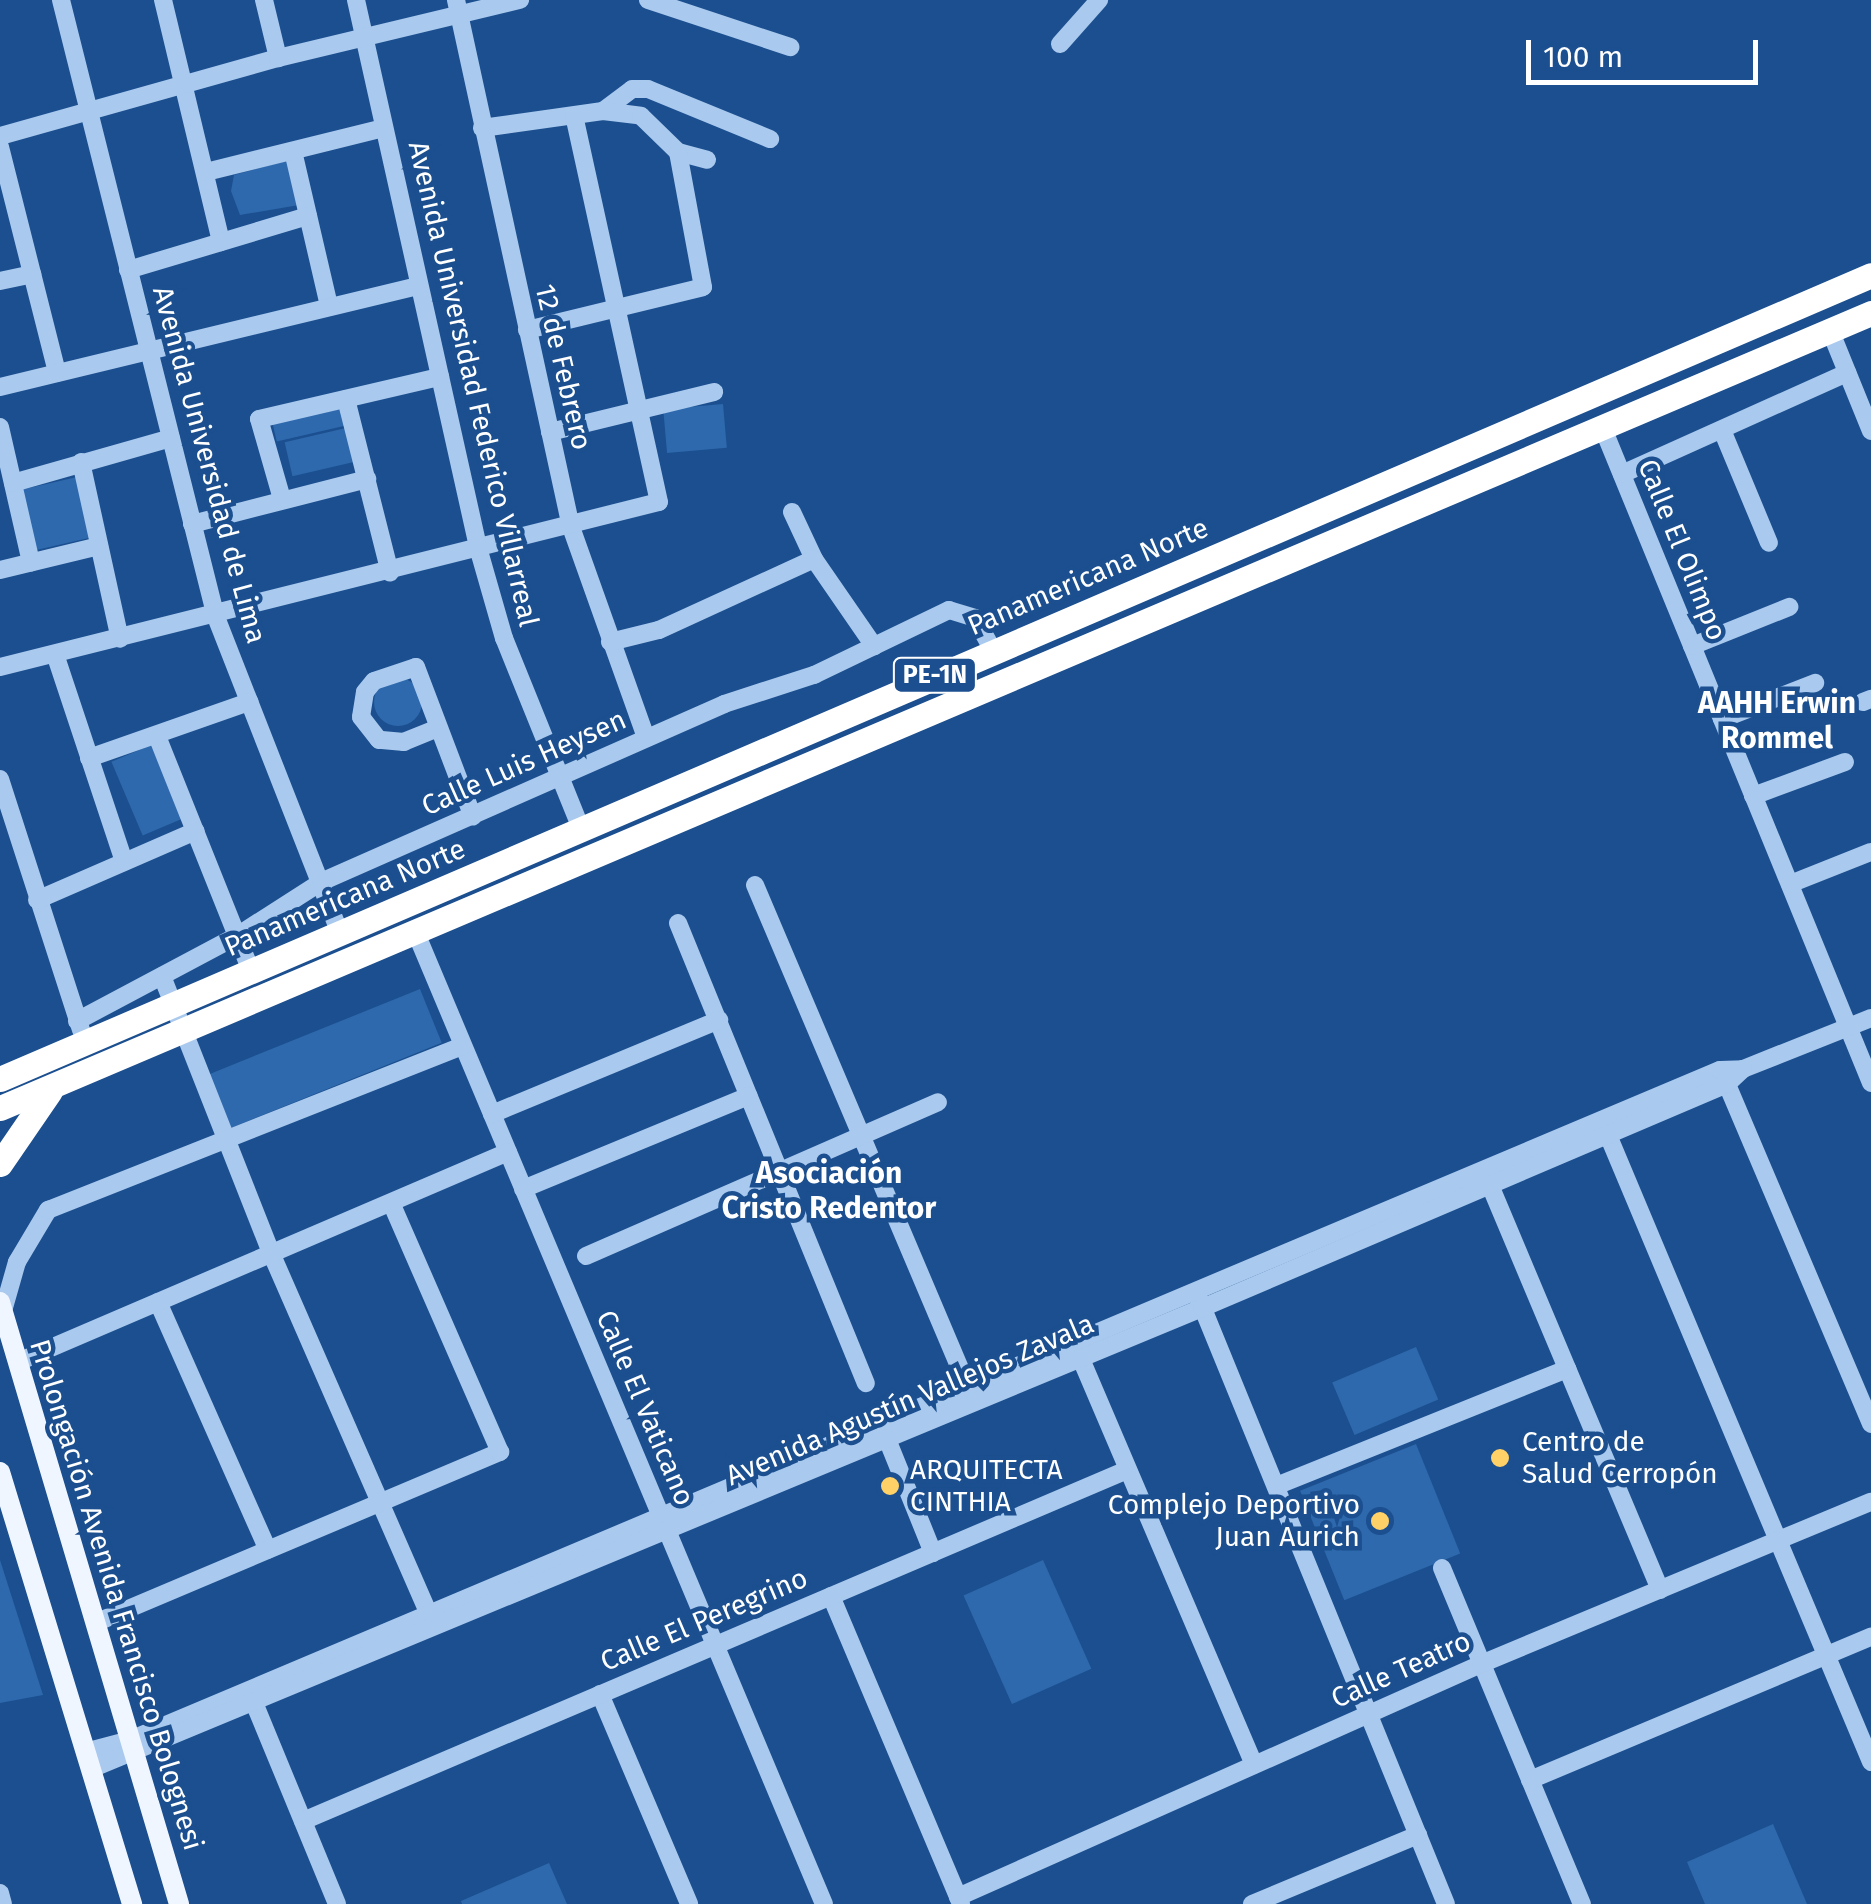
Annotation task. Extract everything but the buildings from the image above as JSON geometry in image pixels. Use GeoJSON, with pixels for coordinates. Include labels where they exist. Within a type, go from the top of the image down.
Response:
{"type":"FeatureCollection","features":[{"type":"Feature","properties":{"kind":"highway","name":"Panamericana Norte"},"geometry":{"type":"LineString","coordinates":[[0,1080],[12,1066],[81,1032],[172,1005],[1871,275]]}},
{"type":"Feature","properties":{"kind":"highway","name":"PE-1N"},"geometry":{"type":"LineString","coordinates":[[0,1108],[1871,313]]}},
{"type":"Feature","properties":{"kind":"highway"},"geometry":{"type":"LineString","coordinates":[[0,1164],[54,1087]]}},
{"type":"Feature","properties":{"kind":"main road","name":"Prolongación Avenida Francisco Bolognesi"},"geometry":{"type":"LineString","coordinates":[[1,1306],[179,1904]]}},
{"type":"Feature","properties":{"kind":"main road"},"geometry":{"type":"LineString","coordinates":[[0,1472],[132,1904]]}},
{"type":"Feature","properties":{"kind":"street","name":"Avenida Universidad de Lima"},"geometry":{"type":"LineString","coordinates":[[61,0],[216,617],[340,933]]}},
{"type":"Feature","properties":{"kind":"street"},"geometry":{"type":"LineString","coordinates":[[163,0],[221,242]]}},
{"type":"Feature","properties":{"kind":"street"},"geometry":{"type":"LineString","coordinates":[[264,0],[278,58]]}},
{"type":"Feature","properties":{"kind":"street","name":"Avenida Universidad Federico Villarreal"},"geometry":{"type":"LineString","coordinates":[[356,0],[479,551],[504,638],[581,830]]}},
{"type":"Feature","properties":{"kind":"street"},"geometry":{"type":"LineString","coordinates":[[0,136],[184,89],[457,6],[520,0]]}},
{"type":"Feature","properties":{"kind":"street"},"geometry":{"type":"LineString","coordinates":[[648,0],[790,47]]}},
{"type":"Feature","properties":{"kind":"street"},"geometry":{"type":"LineString","coordinates":[[1060,44],[1099,0]]}},
{"type":"Feature","properties":{"kind":"street","name":"12 de Febrero"},"geometry":{"type":"LineString","coordinates":[[457,6],[571,526],[646,738]]}},
{"type":"Feature","properties":{"kind":"street"},"geometry":{"type":"LineString","coordinates":[[604,111],[632,89],[648,89],[770,139]]}},
{"type":"Feature","properties":{"kind":"street"},"geometry":{"type":"LineString","coordinates":[[482,128],[604,111],[640,116],[678,152],[707,160]]}},
{"type":"Feature","properties":{"kind":"street"},"geometry":{"type":"LineString","coordinates":[[0,668],[479,551],[659,502],[574,117]]}},
{"type":"Feature","properties":{"kind":"street"},"geometry":{"type":"LineString","coordinates":[[206,172],[384,128]]}},
{"type":"Feature","properties":{"kind":"street"},"geometry":{"type":"LineString","coordinates":[[0,147],[6,195],[32,274],[57,373]]}},
{"type":"Feature","properties":{"kind":"street"},"geometry":{"type":"LineString","coordinates":[[293,151],[329,306]]}},
{"type":"Feature","properties":{"kind":"street"},"geometry":{"type":"LineString","coordinates":[[527,330],[703,287],[678,152]]}},
{"type":"Feature","properties":{"kind":"street"},"geometry":{"type":"LineString","coordinates":[[128,270],[308,216]]}},
{"type":"Feature","properties":{"kind":"street"},"geometry":{"type":"LineString","coordinates":[[0,281],[32,274]]}},
{"type":"Feature","properties":{"kind":"street"},"geometry":{"type":"LineString","coordinates":[[0,387],[418,286]]}},
{"type":"Feature","properties":{"kind":"street"},"geometry":{"type":"LineString","coordinates":[[1830,330],[1847,373],[1864,397],[1871,431]]}},
{"type":"Feature","properties":{"kind":"street"},"geometry":{"type":"LineString","coordinates":[[1622,474],[1847,373]]}},
{"type":"Feature","properties":{"kind":"street"},"geometry":{"type":"LineString","coordinates":[[282,499],[259,418],[440,377]]}},
{"type":"Feature","properties":{"kind":"street"},"geometry":{"type":"LineString","coordinates":[[550,432],[714,392]]}},
{"type":"Feature","properties":{"kind":"street"},"geometry":{"type":"LineString","coordinates":[[346,399],[390,573]]}},
{"type":"Feature","properties":{"kind":"street"},"geometry":{"type":"LineString","coordinates":[[0,426],[31,562]]}},
{"type":"Feature","properties":{"kind":"street","name":"Calle El Olimpo"},"geometry":{"type":"LineString","coordinates":[[1602,426],[1871,1083]]}},
{"type":"Feature","properties":{"kind":"street"},"geometry":{"type":"LineString","coordinates":[[1722,430],[1768,543]]}},
{"type":"Feature","properties":{"kind":"street"},"geometry":{"type":"LineString","coordinates":[[14,483],[170,438]]}},
{"type":"Feature","properties":{"kind":"street"},"geometry":{"type":"LineString","coordinates":[[80,462],[120,640]]}},
{"type":"Feature","properties":{"kind":"street"},"geometry":{"type":"LineString","coordinates":[[192,524],[367,478]]}},
{"type":"Feature","properties":{"kind":"street"},"geometry":{"type":"LineString","coordinates":[[792,512],[814,558],[874,646]]}},
{"type":"Feature","properties":{"kind":"street"},"geometry":{"type":"LineString","coordinates":[[0,570],[99,546]]}},
{"type":"Feature","properties":{"kind":"street"},"geometry":{"type":"LineString","coordinates":[[610,642],[658,630],[814,558]]}},
{"type":"Feature","properties":{"kind":"street"},"geometry":{"type":"LineString","coordinates":[[1692,646],[1789,607]]}},
{"type":"Feature","properties":{"kind":"street","name":"Calle Luis Heysen"},"geometry":{"type":"LineString","coordinates":[[81,1032],[162,976],[238,936],[320,882],[646,738],[958,610],[975,618],[993,650]]}},
{"type":"Feature","properties":{"kind":"street"},"geometry":{"type":"LineString","coordinates":[[55,654],[124,862]]}},
{"type":"Feature","properties":{"kind":"street"},"geometry":{"type":"LineString","coordinates":[[404,742],[379,740],[367,729],[360,706],[374,681],[416,667],[473,817]]}},
{"type":"Feature","properties":{"kind":"street"},"geometry":{"type":"LineString","coordinates":[[1722,719],[1814,683]]}},
{"type":"Feature","properties":{"kind":"street"},"geometry":{"type":"LineString","coordinates":[[90,758],[249,702]]}},
{"type":"Feature","properties":{"kind":"street"},"geometry":{"type":"LineString","coordinates":[[382,755],[438,728]]}},
{"type":"Feature","properties":{"kind":"street"},"geometry":{"type":"LineString","coordinates":[[156,736],[250,972]]}},
{"type":"Feature","properties":{"kind":"street"},"geometry":{"type":"LineString","coordinates":[[1754,796],[1845,762]]}},
{"type":"Feature","properties":{"kind":"street"},"geometry":{"type":"LineString","coordinates":[[0,778],[81,1032]]}},
{"type":"Feature","properties":{"kind":"street"},"geometry":{"type":"LineString","coordinates":[[38,900],[196,831]]}},
{"type":"Feature","properties":{"kind":"street"},"geometry":{"type":"LineString","coordinates":[[1790,884],[1871,852]]}},
{"type":"Feature","properties":{"kind":"street"},"geometry":{"type":"LineString","coordinates":[[755,884],[967,1385]]}},
{"type":"Feature","properties":{"kind":"street"},"geometry":{"type":"LineString","coordinates":[[678,923],[866,1383]]}},
{"type":"Feature","properties":{"kind":"street","name":"Calle El Vaticano"},"geometry":{"type":"LineString","coordinates":[[416,933],[824,1904]]}},
{"type":"Feature","properties":{"kind":"street"},"geometry":{"type":"LineString","coordinates":[[162,976],[272,1255],[432,1621]]}},
{"type":"Feature","properties":{"kind":"street","name":"Avenida Agustín Vallejos Zavala"},"geometry":{"type":"LineString","coordinates":[[132,1747],[664,1523],[967,1385],[1871,1018]]}},
{"type":"Feature","properties":{"kind":"street"},"geometry":{"type":"LineString","coordinates":[[492,1114],[719,1020]]}},
{"type":"Feature","properties":{"kind":"street"},"geometry":{"type":"LineString","coordinates":[[1,1306],[17,1262],[48,1210],[226,1144],[463,1046]]}},
{"type":"Feature","properties":{"kind":"street"},"geometry":{"type":"LineString","coordinates":[[1724,1077],[1871,1424]]}},
{"type":"Feature","properties":{"kind":"street","name":"Avenida Agustín Vallejos Zavala"},"geometry":{"type":"LineString","coordinates":[[664,1523],[887,1440],[1081,1359],[1202,1308],[1487,1176],[1608,1135],[1724,1077]]}},
{"type":"Feature","properties":{"kind":"street"},"geometry":{"type":"LineString","coordinates":[[523,1189],[750,1096]]}},
{"type":"Feature","properties":{"kind":"street"},"geometry":{"type":"LineString","coordinates":[[586,1256],[938,1102]]}},
{"type":"Feature","properties":{"kind":"street"},"geometry":{"type":"LineString","coordinates":[[1608,1135],[1871,1762]]}},
{"type":"Feature","properties":{"kind":"street"},"geometry":{"type":"LineString","coordinates":[[18,1362],[508,1152]]}},
{"type":"Feature","properties":{"kind":"street"},"geometry":{"type":"LineString","coordinates":[[1487,1176],[1660,1590]]}},
{"type":"Feature","properties":{"kind":"street"},"geometry":{"type":"LineString","coordinates":[[96,1623],[500,1452],[390,1203]]}},
{"type":"Feature","properties":{"kind":"street"},"geometry":{"type":"LineString","coordinates":[[1194,1290],[1446,1904]]}},
{"type":"Feature","properties":{"kind":"street"},"geometry":{"type":"LineString","coordinates":[[158,1302],[268,1550]]}},
{"type":"Feature","properties":{"kind":"street"},"geometry":{"type":"LineString","coordinates":[[1081,1359],[1254,1766]]}},
{"type":"Feature","properties":{"kind":"street"},"geometry":{"type":"LineString","coordinates":[[1276,1486],[1567,1369]]}},
{"type":"Feature","properties":{"kind":"street"},"geometry":{"type":"LineString","coordinates":[[887,1440],[933,1552]]}},
{"type":"Feature","properties":{"kind":"street","name":"Calle El Peregrino"},"geometry":{"type":"LineString","coordinates":[[303,1821],[1127,1470]]}},
{"type":"Feature","properties":{"kind":"street","name":"Calle Teatro"},"geometry":{"type":"LineString","coordinates":[[960,1901],[1482,1664],[1871,1502]]}},
{"type":"Feature","properties":{"kind":"street"},"geometry":{"type":"LineString","coordinates":[[1442,1568],[1582,1904]]}},
{"type":"Feature","properties":{"kind":"street"},"geometry":{"type":"LineString","coordinates":[[831,1596],[960,1901]]}},
{"type":"Feature","properties":{"kind":"street","name":"Avenida Agustín Vallejos Zavala"},"geometry":{"type":"LineString","coordinates":[[88,1760],[255,1705],[432,1621]]}},
{"type":"Feature","properties":{"kind":"street"},"geometry":{"type":"LineString","coordinates":[[1530,1780],[1871,1637]]}},
{"type":"Feature","properties":{"kind":"street"},"geometry":{"type":"LineString","coordinates":[[600,1694],[689,1904]]}},
{"type":"Feature","properties":{"kind":"street"},"geometry":{"type":"LineString","coordinates":[[255,1705],[338,1904]]}},
{"type":"Feature","properties":{"kind":"street"},"geometry":{"type":"LineString","coordinates":[[1252,1904],[1418,1835]]}},
{"type":"Feature","properties":{"kind":"street"},"geometry":{"type":"LineString","coordinates":[[0,1894],[4,1904]]}},
{"type":"Feature","properties":{"kind":"shaded area"},"geometry":{"type":"Polygon","coordinates":[[[289,160],[299,205],[240,215],[231,191],[234,175],[289,160]]]}},
{"type":"Feature","properties":{"kind":"shaded area"},"geometry":{"type":"Polygon","coordinates":[[[341,404],[346,425],[277,441],[272,420],[341,404]]]}},
{"type":"Feature","properties":{"kind":"shaded area"},"geometry":{"type":"Polygon","coordinates":[[[723,404],[727,448],[667,453],[663,409],[723,404]]]}},
{"type":"Feature","properties":{"kind":"shaded area"},"geometry":{"type":"Polygon","coordinates":[[[346,428],[354,462],[292,476],[285,442],[346,428]]]}},
{"type":"Feature","properties":{"kind":"shaded area"},"geometry":{"type":"Polygon","coordinates":[[[77,477],[91,537],[36,550],[22,490],[77,477]]]}},
{"type":"Feature","properties":{"kind":"shaded area"},"geometry":{"type":"Polygon","coordinates":[[[398,678],[415,685],[422,702],[415,719],[398,726],[381,719],[374,702],[381,685],[398,678]]]}},
{"type":"Feature","properties":{"kind":"shaded area"},"geometry":{"type":"Polygon","coordinates":[[[151,745],[182,819],[143,835],[111,762],[151,745]]]}},
{"type":"Feature","properties":{"kind":"shaded area"},"geometry":{"type":"Polygon","coordinates":[[[420,989],[442,1043],[230,1128],[209,1074],[420,989]]]}},
{"type":"Feature","properties":{"kind":"shaded area"},"geometry":{"type":"Polygon","coordinates":[[[1416,1347],[1438,1399],[1355,1435],[1332,1383],[1416,1347]]]}},
{"type":"Feature","properties":{"kind":"shaded area","name":"Complejo Deportivo Juan Aurich"},"geometry":{"type":"Polygon","coordinates":[[[1416,1444],[1460,1553],[1344,1600],[1300,1491],[1416,1444]]]}},
{"type":"Feature","properties":{"kind":"shaded area"},"geometry":{"type":"Polygon","coordinates":[[[0,1560],[43,1695],[0,1703],[0,1560]]]}},
{"type":"Feature","properties":{"kind":"shaded area"},"geometry":{"type":"Polygon","coordinates":[[[1043,1560],[1091,1669],[1012,1704],[964,1595],[1043,1560]]]}},
{"type":"Feature","properties":{"kind":"shaded area"},"geometry":{"type":"Polygon","coordinates":[[[1773,1824],[1807,1904],[1705,1904],[1687,1862],[1773,1824]]]}},
{"type":"Feature","properties":{"kind":"shaded area"},"geometry":{"type":"Polygon","coordinates":[[[549,1863],[567,1904],[462,1904],[461,1901],[549,1863]]]}},
{"type":"Feature","properties":{"kind":"place","name":"Centro de Salud Cerropón"},"geometry":{"type":"Point","coordinates":[1500,1458]}},
{"type":"Feature","properties":{"kind":"place","name":"ARQUITECTA CINTHIA"},"geometry":{"type":"Point","coordinates":[890,1486]}},
{"type":"Feature","properties":{"kind":"place","name":"Complejo Deportivo Juan Aurich"},"geometry":{"type":"Point","coordinates":[1380,1521]}},
{"type":"Feature","properties":{"kind":"district","name":"AAHH Erwin Rommel"},"geometry":{"type":"Point","coordinates":[1777,720]}},
{"type":"Feature","properties":{"kind":"district","name":"Asociación Cristo Redentor"},"geometry":{"type":"Point","coordinates":[829,1190]}}]}
